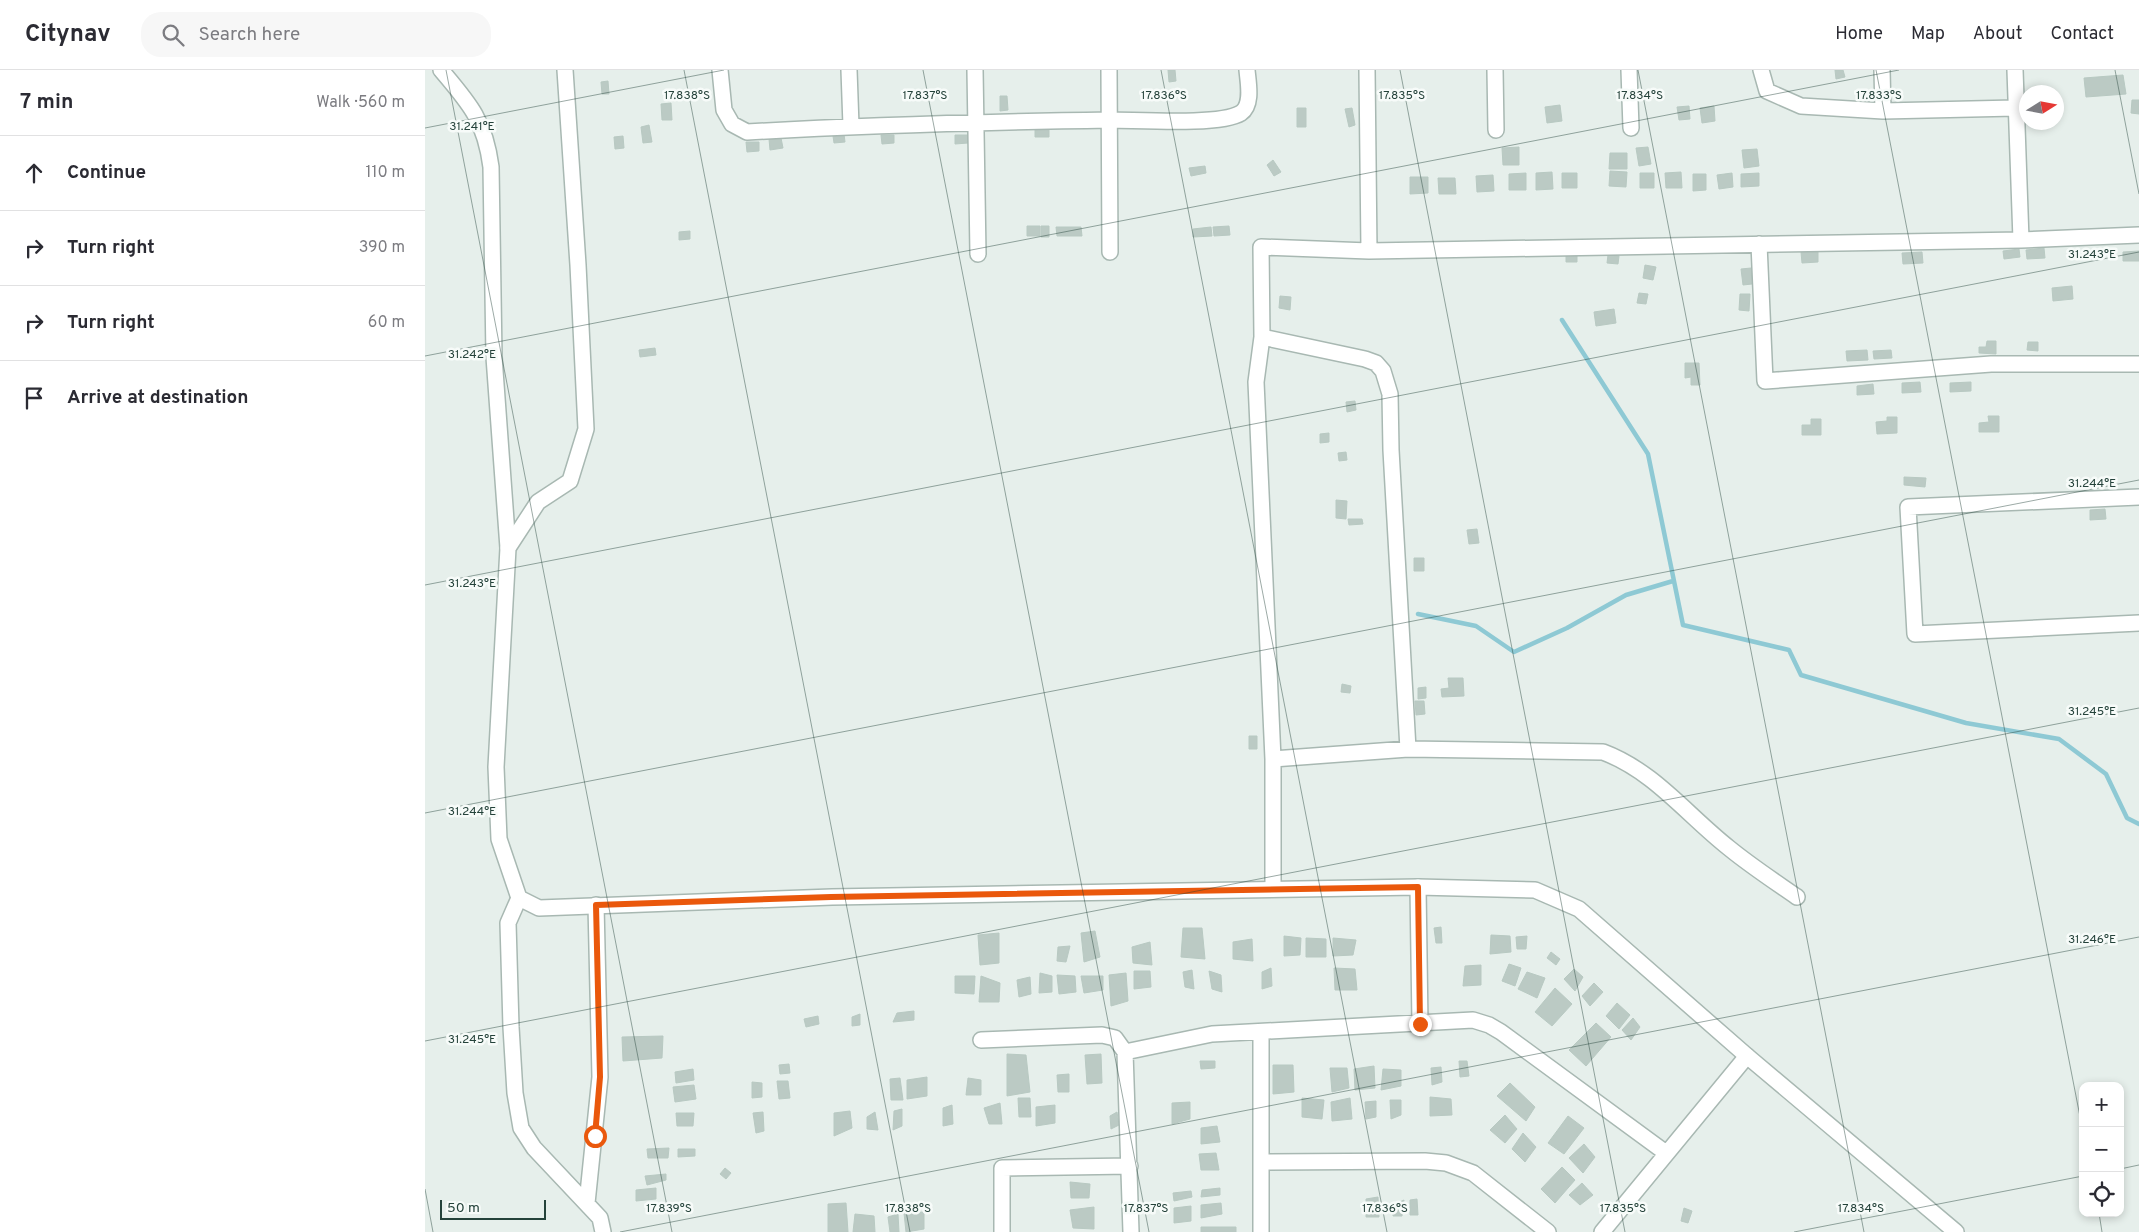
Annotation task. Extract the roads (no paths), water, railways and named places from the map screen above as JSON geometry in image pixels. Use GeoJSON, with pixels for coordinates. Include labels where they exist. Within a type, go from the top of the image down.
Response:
{"type":"FeatureCollection","features":[{"type":"Feature","properties":{"kind":"street"},"geometry":{"type":"LineString","coordinates":[[441,70],[471,105],[481,123],[489,150],[491,167],[494,357],[508,548],[496,767],[499,839],[519,898],[508,923],[515,1092],[521,1128],[534,1148],[587,1202],[600,1218],[603,1232]]}},
{"type":"Feature","properties":{"kind":"street"},"geometry":{"type":"LineString","coordinates":[[508,548],[538,502],[570,481],[586,429],[578,265],[565,70]]}},
{"type":"Feature","properties":{"kind":"street"},"geometry":{"type":"LineString","coordinates":[[720,70],[723,110],[732,124],[747,132],[851,126],[1110,120],[1218,120],[1240,114],[1249,102],[1247,70]]}},
{"type":"Feature","properties":{"kind":"street"},"geometry":{"type":"LineString","coordinates":[[849,70],[851,126]]}},
{"type":"Feature","properties":{"kind":"street"},"geometry":{"type":"LineString","coordinates":[[975,70],[977,254]]}},
{"type":"Feature","properties":{"kind":"street"},"geometry":{"type":"LineString","coordinates":[[1109,70],[1110,252]]}},
{"type":"Feature","properties":{"kind":"street"},"geometry":{"type":"LineString","coordinates":[[1367,70],[1369,251]]}},
{"type":"Feature","properties":{"kind":"street"},"geometry":{"type":"LineString","coordinates":[[1495,70],[1496,130]]}},
{"type":"Feature","properties":{"kind":"street"},"geometry":{"type":"LineString","coordinates":[[1629,70],[1631,128]]}},
{"type":"Feature","properties":{"kind":"street"},"geometry":{"type":"LineString","coordinates":[[1761,70],[1767,91],[1801,106],[1883,111],[2015,108]]}},
{"type":"Feature","properties":{"kind":"street"},"geometry":{"type":"LineString","coordinates":[[1882,70],[1883,111]]}},
{"type":"Feature","properties":{"kind":"street"},"geometry":{"type":"LineString","coordinates":[[2015,70],[2021,240]]}},
{"type":"Feature","properties":{"kind":"street"},"geometry":{"type":"LineString","coordinates":[[1273,889],[1273,759],[1256,382],[1262,337],[1261,247],[1369,251],[2021,240],[2139,235]]}},
{"type":"Feature","properties":{"kind":"street"},"geometry":{"type":"LineString","coordinates":[[1759,244],[1765,381],[1991,364],[2139,364]]}},
{"type":"Feature","properties":{"kind":"street"},"geometry":{"type":"LineString","coordinates":[[1262,337],[1365,359],[1376,363],[1383,371],[1390,394],[1391,450],[1408,749]]}},
{"type":"Feature","properties":{"kind":"street"},"geometry":{"type":"LineString","coordinates":[[2139,497],[1908,507],[1915,634],[2139,622]]}},
{"type":"Feature","properties":{"kind":"street"},"geometry":{"type":"LineString","coordinates":[[1273,759],[1408,749],[1543,752],[1583,750],[1603,752],[1623,759],[1667,791],[1728,848],[1797,898]]}},
{"type":"Feature","properties":{"kind":"street"},"geometry":{"type":"LineString","coordinates":[[519,898],[539,908],[831,897],[1273,889],[1418,887],[1535,890],[1579,909],[1747,1056],[1956,1232]]}},
{"type":"Feature","properties":{"kind":"street"},"geometry":{"type":"LineString","coordinates":[[1418,887],[1420,1024]]}},
{"type":"Feature","properties":{"kind":"street"},"geometry":{"type":"LineString","coordinates":[[587,1202],[600,1077],[596,905]]}},
{"type":"Feature","properties":{"kind":"street"},"geometry":{"type":"LineString","coordinates":[[1125,1052],[1212,1034],[1473,1020],[1489,1025],[1666,1153]]}},
{"type":"Feature","properties":{"kind":"street"},"geometry":{"type":"LineString","coordinates":[[1261,1032],[1261,1232]]}},
{"type":"Feature","properties":{"kind":"street"},"geometry":{"type":"LineString","coordinates":[[981,1040],[1102,1035],[1115,1038],[1125,1052],[1131,1232]]}},
{"type":"Feature","properties":{"kind":"street"},"geometry":{"type":"LineString","coordinates":[[1602,1232],[1747,1056]]}},
{"type":"Feature","properties":{"kind":"street"},"geometry":{"type":"LineString","coordinates":[[1262,1162],[1425,1161],[1446,1163],[1473,1172],[1548,1232]]}},
{"type":"Feature","properties":{"kind":"street"},"geometry":{"type":"LineString","coordinates":[[1002,1232],[1002,1168],[1130,1166]]}},
{"type":"Feature","properties":{"kind":"waterway"},"geometry":{"type":"LineString","coordinates":[[1562,320],[1648,454],[1683,625],[1789,650],[1801,675],[1966,723],[2059,739],[2106,774],[2127,818],[2139,824]]}},
{"type":"Feature","properties":{"kind":"waterway"},"geometry":{"type":"LineString","coordinates":[[1418,614],[1476,626],[1514,652],[1567,628],[1626,595],[1673,581]]}}]}
